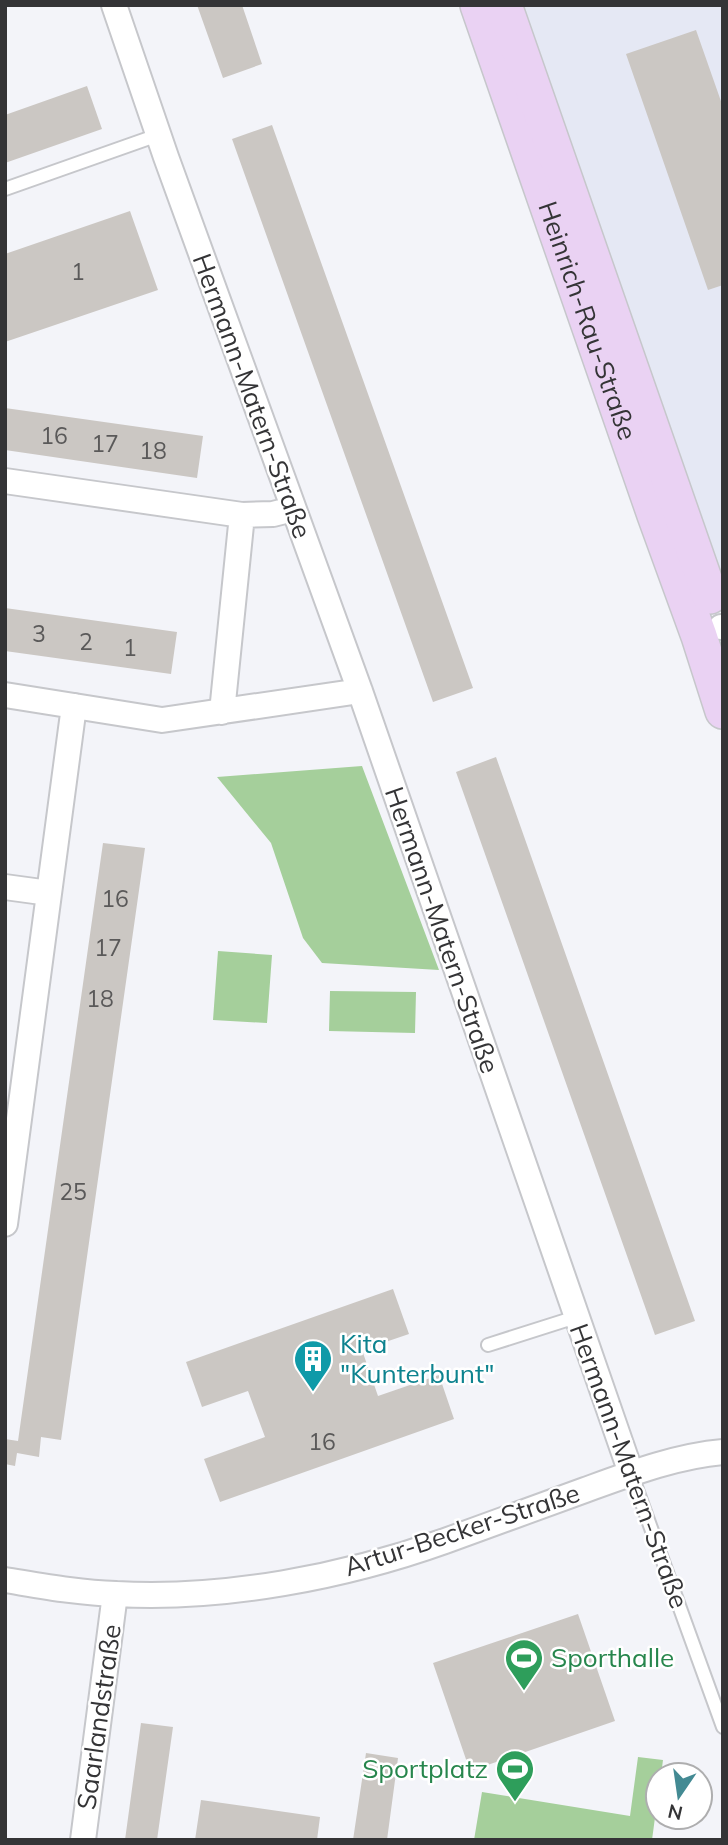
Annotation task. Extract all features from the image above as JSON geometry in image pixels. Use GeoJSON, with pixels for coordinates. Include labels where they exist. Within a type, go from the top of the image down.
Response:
{"type":"FeatureCollection","features":[{"type":"Feature","properties":{"kind":"main road","name":"Heinrich-Rau-Straße"},"geometry":{"type":"LineString","coordinates":[[478,5],[654,515],[716,631]]}},
{"type":"Feature","properties":{"kind":"main road","name":"Heinrich-Rau-Straße"},"geometry":{"type":"LineString","coordinates":[[504,5],[716,631],[723,711]]}},
{"type":"Feature","properties":{"kind":"street","name":"Hermann-Matern-Straße"},"geometry":{"type":"LineString","coordinates":[[114,5],[158,135],[360,691],[631,1473]]}},
{"type":"Feature","properties":{"kind":"street"},"geometry":{"type":"LineString","coordinates":[[5,481],[242,515],[273,514],[293,509]]}},
{"type":"Feature","properties":{"kind":"street"},"geometry":{"type":"LineString","coordinates":[[222,712],[242,515]]}},
{"type":"Feature","properties":{"kind":"street"},"geometry":{"type":"LineString","coordinates":[[5,695],[162,720],[360,691]]}},
{"type":"Feature","properties":{"kind":"street"},"geometry":{"type":"LineString","coordinates":[[5,1224],[14,1092],[50,893],[75,706]]}},
{"type":"Feature","properties":{"kind":"street"},"geometry":{"type":"LineString","coordinates":[[5,887],[50,893]]}},
{"type":"Feature","properties":{"kind":"street","name":"Artur-Becker-Straße"},"geometry":{"type":"LineString","coordinates":[[5,1580],[115,1594],[231,1591],[368,1565],[441,1542],[631,1473],[717,1450]]}},
{"type":"Feature","properties":{"kind":"street","name":"Saarlandstraße"},"geometry":{"type":"LineString","coordinates":[[83,1840],[115,1594]]}},
{"type":"Feature","properties":{"kind":"lane"},"geometry":{"type":"LineString","coordinates":[[5,189],[158,135]]}},
{"type":"Feature","properties":{"kind":"lane"},"geometry":{"type":"LineString","coordinates":[[488,1345],[576,1317]]}},
{"type":"Feature","properties":{"kind":"lane","name":"Hermann-Matern-Straße"},"geometry":{"type":"LineString","coordinates":[[631,1473],[723,1727]]}},
{"type":"Feature","properties":{"kind":"shaded area"},"geometry":{"type":"Polygon","coordinates":[[[523,5],[723,5],[723,589],[523,5]]]}},
{"type":"Feature","properties":{"kind":"green space"},"geometry":{"type":"Polygon","coordinates":[[[362,766],[439,970],[322,963],[303,938],[271,843],[217,777],[362,766]]]}},
{"type":"Feature","properties":{"kind":"green space"},"geometry":{"type":"Polygon","coordinates":[[[218,951],[272,955],[267,1023],[213,1020],[218,951]]]}},
{"type":"Feature","properties":{"kind":"green space"},"geometry":{"type":"Polygon","coordinates":[[[330,991],[416,992],[415,1033],[329,1031],[330,991]]]}},
{"type":"Feature","properties":{"kind":"green space","name":"Sportplatz"},"geometry":{"type":"Polygon","coordinates":[[[638,1757],[663,1760],[644,1761],[644,1831],[653,1831],[652,1840],[474,1840],[482,1792],[630,1816],[638,1757]]]}},
{"type":"Feature","properties":{"kind":"building"},"geometry":{"type":"Polygon","coordinates":[[[197,5],[242,5],[262,64],[223,78],[197,5]]]}},
{"type":"Feature","properties":{"kind":"building"},"geometry":{"type":"Polygon","coordinates":[[[696,30],[723,107],[723,285],[708,290],[626,54],[696,30]]]}},
{"type":"Feature","properties":{"kind":"building"},"geometry":{"type":"Polygon","coordinates":[[[87,86],[102,129],[5,163],[5,115],[87,86]]]}},
{"type":"Feature","properties":{"kind":"building"},"geometry":{"type":"Polygon","coordinates":[[[272,125],[473,688],[433,702],[232,139],[272,125]]]}},
{"type":"Feature","properties":{"kind":"building"},"geometry":{"type":"Polygon","coordinates":[[[130,211],[158,290],[5,342],[5,254],[130,211]]]}},
{"type":"Feature","properties":{"kind":"building"},"geometry":{"type":"Polygon","coordinates":[[[5,408],[203,436],[197,478],[5,450],[5,408]]]}},
{"type":"Feature","properties":{"kind":"building"},"geometry":{"type":"Polygon","coordinates":[[[5,608],[177,632],[171,674],[5,651],[5,608]]]}},
{"type":"Feature","properties":{"kind":"building"},"geometry":{"type":"Polygon","coordinates":[[[496,757],[695,1321],[655,1335],[456,772],[496,757]]]}},
{"type":"Feature","properties":{"kind":"building"},"geometry":{"type":"Polygon","coordinates":[[[103,843],[145,848],[61,1440],[41,1437],[39,1457],[17,1453],[15,1466],[5,1464],[5,1439],[18,1441],[103,843]]]}},
{"type":"Feature","properties":{"kind":"building","name":"Kita \"Kunterbunt\""},"geometry":{"type":"Polygon","coordinates":[[[393,1289],[409,1334],[362,1350],[378,1396],[439,1375],[454,1419],[220,1502],[204,1459],[265,1437],[248,1391],[202,1407],[186,1362],[393,1289]]]}},
{"type":"Feature","properties":{"kind":"building","name":"Sporthalle"},"geometry":{"type":"Polygon","coordinates":[[[578,1614],[615,1721],[470,1771],[433,1663],[578,1614]]]}},
{"type":"Feature","properties":{"kind":"building"},"geometry":{"type":"Polygon","coordinates":[[[141,1723],[173,1727],[157,1840],[125,1840],[141,1723]]]}},
{"type":"Feature","properties":{"kind":"building"},"geometry":{"type":"Polygon","coordinates":[[[366,1753],[398,1758],[387,1840],[353,1840],[366,1753]]]}},
{"type":"Feature","properties":{"kind":"building"},"geometry":{"type":"Polygon","coordinates":[[[201,1800],[320,1817],[317,1840],[195,1840],[201,1800]]]}},
{"type":"Feature","properties":{"kind":"place","name":"Kita \"Kunterbunt\""},"geometry":{"type":"Point","coordinates":[313,1393]}},
{"type":"Feature","properties":{"kind":"place","name":"Sporthalle"},"geometry":{"type":"Point","coordinates":[524,1692]}},
{"type":"Feature","properties":{"kind":"place","name":"Sportplatz"},"geometry":{"type":"Point","coordinates":[515,1803]}}]}
